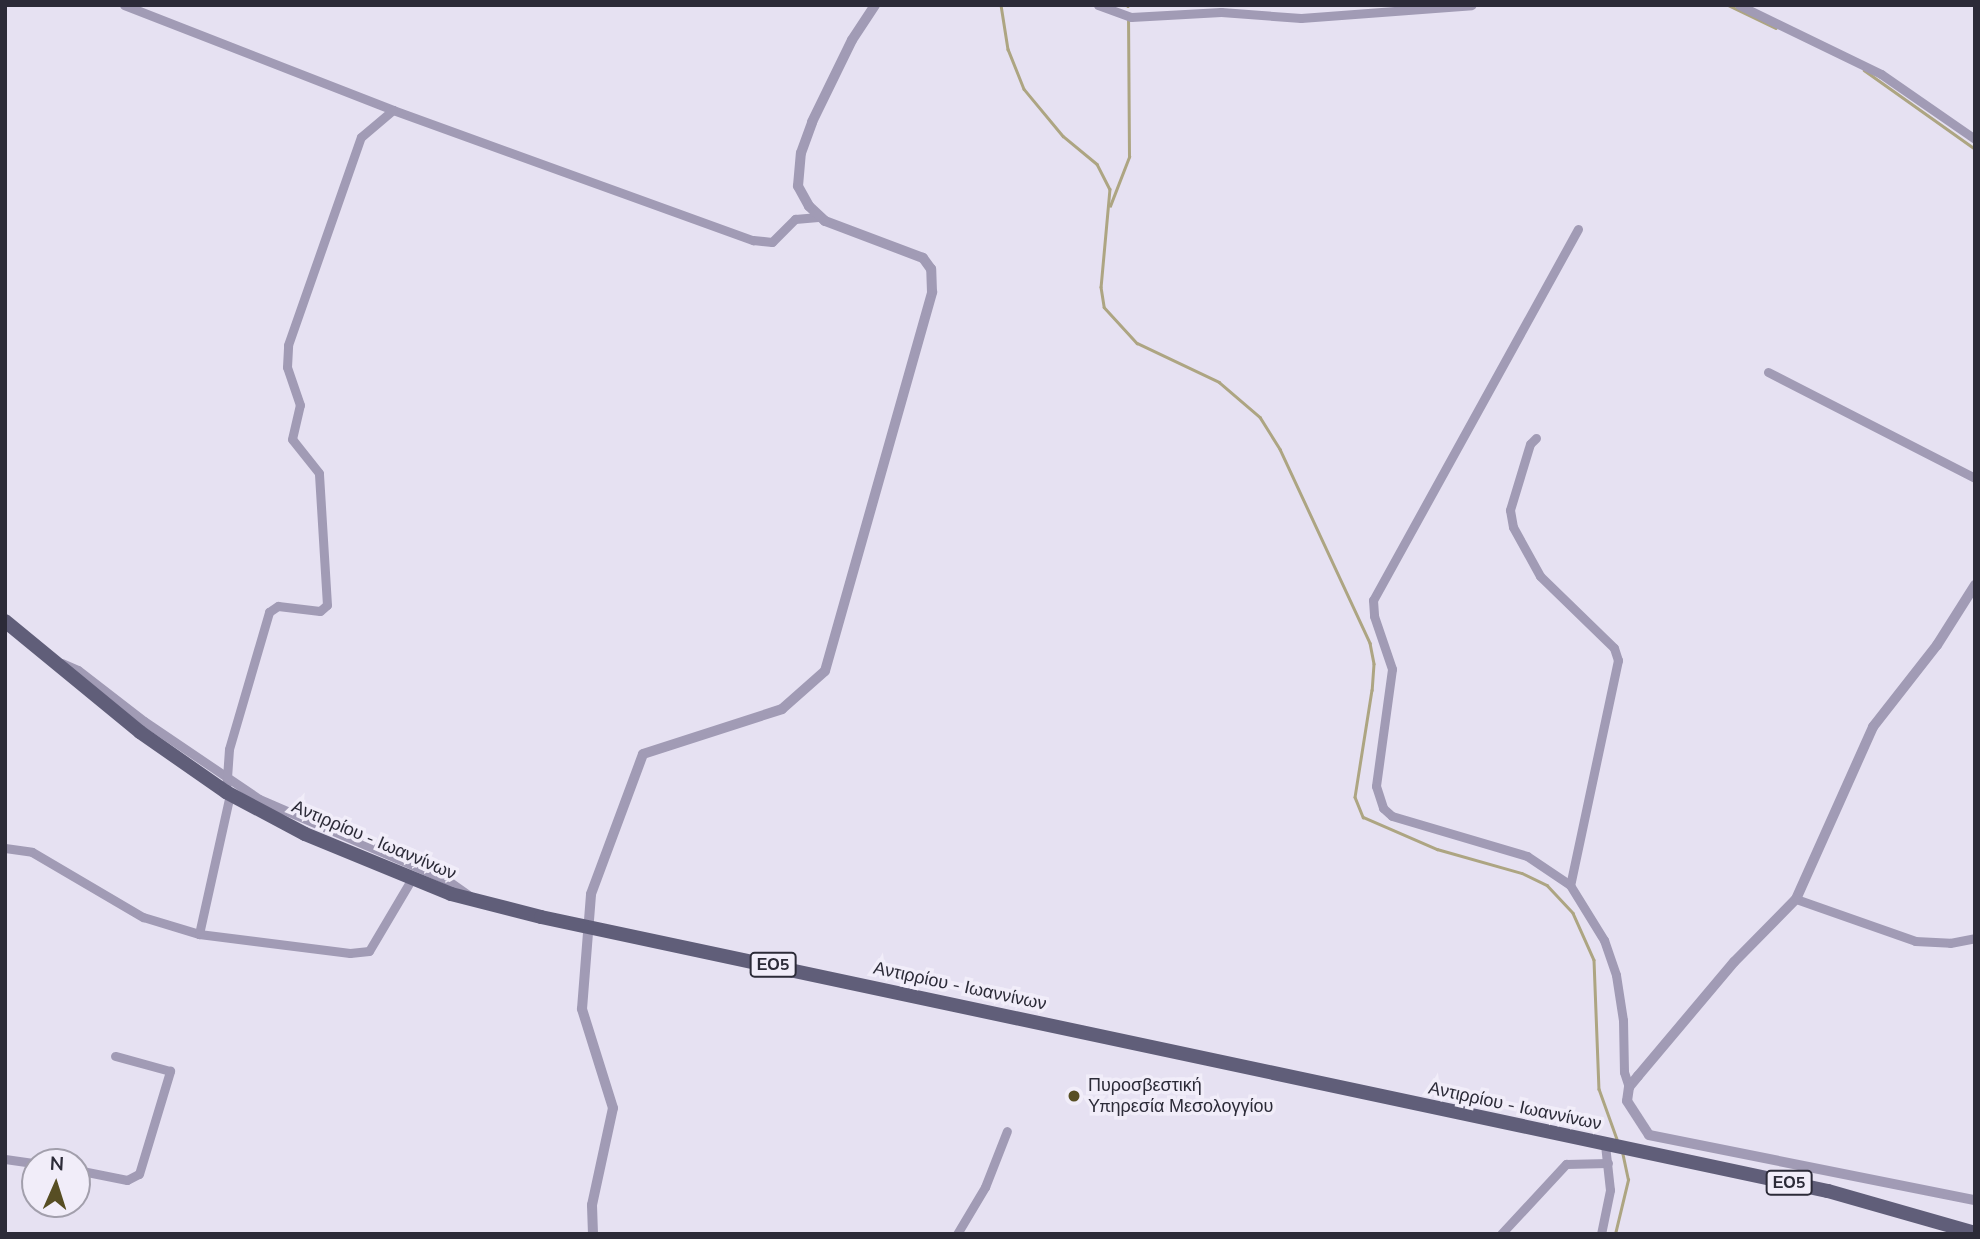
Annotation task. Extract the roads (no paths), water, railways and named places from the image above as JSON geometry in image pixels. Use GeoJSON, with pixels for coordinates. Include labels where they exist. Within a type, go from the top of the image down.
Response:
{"type":"FeatureCollection","features":[{"type":"Feature","properties":{"kind":"main road","name":"Αντιρρίου - Ιωαννίνων"},"geometry":{"type":"LineString","coordinates":[[5,621],[140,732],[305,834],[411,880],[477,901],[1607,1146],[1828,1191],[1975,1233]]}},
{"type":"Feature","properties":{"kind":"street"},"geometry":{"type":"LineString","coordinates":[[124,5],[393,110],[764,243],[776,240],[797,218],[818,217],[919,255],[931,269],[932,280],[825,671],[782,709],[643,754],[591,894],[586,925],[582,1009],[613,1108],[592,1205],[593,1234]]}},
{"type":"Feature","properties":{"kind":"street"},"geometry":{"type":"LineString","coordinates":[[818,217],[798,186],[803,148],[825,93],[875,5]]}},
{"type":"Feature","properties":{"kind":"street"},"geometry":{"type":"LineString","coordinates":[[1098,5],[1131,17],[1221,12],[1300,18],[1472,5]]}},
{"type":"Feature","properties":{"kind":"street"},"geometry":{"type":"LineString","coordinates":[[1740,5],[1881,74],[1975,139]]}},
{"type":"Feature","properties":{"kind":"street"},"geometry":{"type":"LineString","coordinates":[[199,934],[228,787],[229,749],[269,611],[278,606],[320,611],[327,605],[320,477],[315,463],[292,439],[300,405],[287,367],[288,345],[361,137],[393,110]]}},
{"type":"Feature","properties":{"kind":"street"},"geometry":{"type":"LineString","coordinates":[[1578,229],[1373,604],[1392,668],[1376,778],[1383,808],[1408,823],[1527,856],[1570,885],[1604,940],[1616,975],[1623,1020],[1623,1072],[1629,1087],[1628,1106],[1649,1135],[1975,1200]]}},
{"type":"Feature","properties":{"kind":"street"},"geometry":{"type":"LineString","coordinates":[[1768,372],[1975,478]]}},
{"type":"Feature","properties":{"kind":"street"},"geometry":{"type":"LineString","coordinates":[[1536,438],[1530,444],[1510,510],[1513,527],[1540,576],[1614,648],[1618,660],[1570,885]]}},
{"type":"Feature","properties":{"kind":"street"},"geometry":{"type":"LineString","coordinates":[[1629,1087],[1734,962],[1796,899],[1873,727],[1937,645],[1975,585]]}},
{"type":"Feature","properties":{"kind":"street"},"geometry":{"type":"LineString","coordinates":[[228,787],[447,880],[477,901]]}},
{"type":"Feature","properties":{"kind":"street"},"geometry":{"type":"LineString","coordinates":[[5,848],[32,852],[143,917],[199,934],[350,953],[369,951],[393,903],[411,880]]}},
{"type":"Feature","properties":{"kind":"street"},"geometry":{"type":"LineString","coordinates":[[1796,899],[1915,942],[1950,943],[1975,938]]}},
{"type":"Feature","properties":{"kind":"street"},"geometry":{"type":"LineString","coordinates":[[91,1173],[127,1180],[139,1174],[170,1071],[115,1056]]}},
{"type":"Feature","properties":{"kind":"street"},"geometry":{"type":"LineString","coordinates":[[957,1234],[985,1187],[1007,1131]]}},
{"type":"Feature","properties":{"kind":"street"},"geometry":{"type":"LineString","coordinates":[[1642,1153],[1649,1135]]}},
{"type":"Feature","properties":{"kind":"street"},"geometry":{"type":"LineString","coordinates":[[1601,1234],[1609,1201],[1607,1146]]}},
{"type":"Feature","properties":{"kind":"street"},"geometry":{"type":"LineString","coordinates":[[1501,1234],[1566,1164],[1608,1163]]}},
{"type":"Feature","properties":{"kind":"waterway"},"geometry":{"type":"LineString","coordinates":[[1001,5],[1008,49],[1024,89],[1063,136],[1097,164],[1110,189],[1101,287],[1104,307],[1137,343],[1219,382],[1260,417],[1280,449],[1370,643],[1374,664],[1372,690],[1355,797],[1363,817],[1437,849],[1522,873],[1547,885],[1573,913],[1594,960],[1599,1089],[1617,1139]]}},
{"type":"Feature","properties":{"kind":"waterway"},"geometry":{"type":"LineString","coordinates":[[1728,5],[1776,28]]}},
{"type":"Feature","properties":{"kind":"waterway"},"geometry":{"type":"LineString","coordinates":[[1110,206],[1129,157],[1128,20]]}},
{"type":"Feature","properties":{"kind":"waterway"},"geometry":{"type":"LineString","coordinates":[[1864,70],[1975,149]]}},
{"type":"Feature","properties":{"kind":"waterway"},"geometry":{"type":"LineString","coordinates":[[1615,1234],[1628,1180],[1622,1152]]}},
{"type":"Feature","properties":{"kind":"place","name":"Πυροσβεστική Υπηρεσία Μεσολογγίου"},"geometry":{"type":"Point","coordinates":[1074,1096]}}]}
